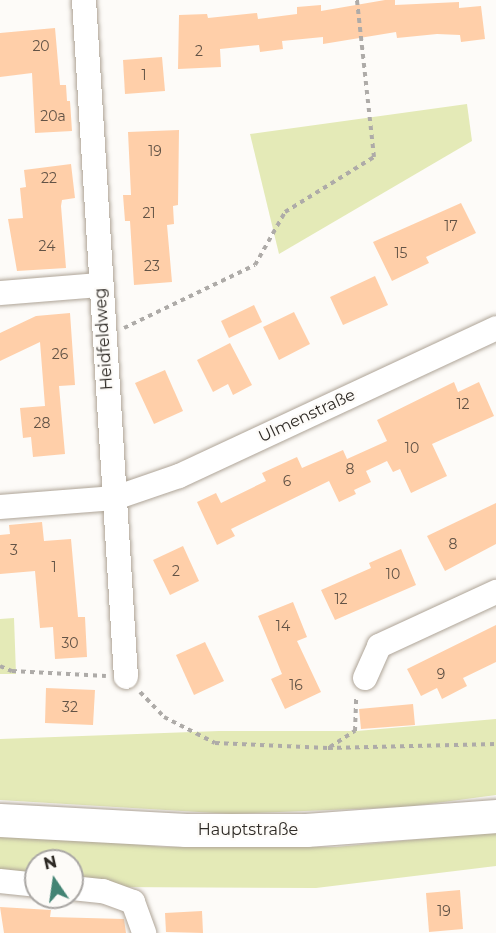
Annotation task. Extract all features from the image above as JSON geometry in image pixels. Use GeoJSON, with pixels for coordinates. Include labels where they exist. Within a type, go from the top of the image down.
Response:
{"type":"FeatureCollection","features":[{"type":"Feature","properties":{"kind":"main road","name":"Hauptstraße"},"geometry":{"type":"LineString","coordinates":[[0,820],[163,829],[306,830],[496,816]]}},
{"type":"Feature","properties":{"kind":"street","name":"Heidfeldweg"},"geometry":{"type":"LineString","coordinates":[[84,0],[126,677]]}},
{"type":"Feature","properties":{"kind":"street"},"geometry":{"type":"LineString","coordinates":[[0,293],[100,285]]}},
{"type":"Feature","properties":{"kind":"street","name":"Ulmenstraße"},"geometry":{"type":"LineString","coordinates":[[0,507],[115,498],[179,476],[496,328]]}},
{"type":"Feature","properties":{"kind":"street"},"geometry":{"type":"LineString","coordinates":[[365,678],[380,646],[496,592]]}},
{"type":"Feature","properties":{"kind":"street"},"geometry":{"type":"LineString","coordinates":[[0,881],[24,884]]}},
{"type":"Feature","properties":{"kind":"street"},"geometry":{"type":"LineString","coordinates":[[84,889],[103,891],[133,902],[144,933]]}},
{"type":"Feature","properties":{"kind":"path"},"geometry":{"type":"LineString","coordinates":[[104,337],[255,265],[285,212],[374,157],[357,0]]}},
{"type":"Feature","properties":{"kind":"path"},"geometry":{"type":"LineString","coordinates":[[0,666],[12,671],[126,677],[164,717],[215,743],[328,748],[496,744]]}},
{"type":"Feature","properties":{"kind":"path"},"geometry":{"type":"LineString","coordinates":[[328,748],[356,731],[354,703],[365,678]]}},
{"type":"Feature","properties":{"kind":"green space"},"geometry":{"type":"Polygon","coordinates":[[[467,104],[472,141],[279,254],[250,134],[467,104]]]}},
{"type":"Feature","properties":{"kind":"green space"},"geometry":{"type":"Polygon","coordinates":[[[14,618],[16,674],[0,674],[0,619],[14,618]]]}},
{"type":"Feature","properties":{"kind":"green space"},"geometry":{"type":"Polygon","coordinates":[[[496,719],[496,795],[406,807],[232,814],[0,800],[0,739],[219,731],[357,731],[496,719]]]}},
{"type":"Feature","properties":{"kind":"green space"},"geometry":{"type":"Polygon","coordinates":[[[0,831],[164,847],[336,847],[496,832],[496,866],[316,888],[110,887],[84,884],[84,849],[24,849],[24,879],[0,876],[0,831]]]}},
{"type":"Feature","properties":{"kind":"building"},"geometry":{"type":"Polygon","coordinates":[[[395,0],[395,5],[459,2],[459,8],[481,6],[485,39],[461,42],[460,35],[437,34],[397,38],[396,32],[323,44],[323,37],[282,41],[283,49],[260,52],[259,45],[220,49],[221,67],[178,69],[179,15],[207,14],[208,18],[257,13],[258,19],[297,14],[297,7],[321,5],[321,11],[395,0]]]}},
{"type":"Feature","properties":{"kind":"building"},"geometry":{"type":"Polygon","coordinates":[[[55,28],[60,85],[66,85],[67,101],[70,101],[72,131],[35,133],[32,73],[0,77],[0,33],[55,28]]]}},
{"type":"Feature","properties":{"kind":"building"},"geometry":{"type":"Polygon","coordinates":[[[162,57],[165,91],[125,94],[123,60],[162,57]]]}},
{"type":"Feature","properties":{"kind":"building"},"geometry":{"type":"Polygon","coordinates":[[[179,130],[178,205],[173,206],[174,224],[167,225],[172,282],[134,285],[130,221],[125,221],[123,195],[131,195],[128,132],[179,130]]]}},
{"type":"Feature","properties":{"kind":"building"},"geometry":{"type":"Polygon","coordinates":[[[71,164],[75,198],[62,200],[61,206],[66,268],[17,271],[8,219],[23,218],[20,188],[26,187],[24,170],[71,164]]]}},
{"type":"Feature","properties":{"kind":"building"},"geometry":{"type":"Polygon","coordinates":[[[461,203],[476,233],[426,257],[429,263],[392,281],[373,242],[461,203]]]}},
{"type":"Feature","properties":{"kind":"building"},"geometry":{"type":"Polygon","coordinates":[[[375,276],[388,305],[343,325],[330,297],[375,276]]]}},
{"type":"Feature","properties":{"kind":"building"},"geometry":{"type":"Polygon","coordinates":[[[254,305],[262,322],[229,338],[221,321],[254,305]]]}},
{"type":"Feature","properties":{"kind":"building"},"geometry":{"type":"Polygon","coordinates":[[[294,312],[310,344],[279,360],[263,327],[294,312]]]}},
{"type":"Feature","properties":{"kind":"building"},"geometry":{"type":"Polygon","coordinates":[[[70,313],[75,385],[59,386],[65,454],[33,457],[31,437],[23,438],[20,408],[45,406],[40,342],[0,361],[0,333],[36,316],[70,313]]]}},
{"type":"Feature","properties":{"kind":"building"},"geometry":{"type":"Polygon","coordinates":[[[230,343],[252,385],[233,395],[228,384],[213,392],[197,360],[230,343]]]}},
{"type":"Feature","properties":{"kind":"building"},"geometry":{"type":"Polygon","coordinates":[[[165,370],[183,411],[154,424],[135,383],[165,370]]]}},
{"type":"Feature","properties":{"kind":"building"},"geometry":{"type":"Polygon","coordinates":[[[454,382],[458,392],[479,382],[494,416],[432,444],[447,476],[411,493],[400,469],[393,472],[387,461],[366,471],[371,482],[354,490],[356,494],[339,502],[329,481],[231,529],[235,536],[217,545],[197,502],[216,493],[221,503],[266,481],[262,473],[297,457],[302,468],[343,450],[347,459],[387,441],[377,420],[454,382]]]}},
{"type":"Feature","properties":{"kind":"building"},"geometry":{"type":"Polygon","coordinates":[[[496,503],[496,544],[445,571],[427,536],[496,503]]]}},
{"type":"Feature","properties":{"kind":"building"},"geometry":{"type":"Polygon","coordinates":[[[42,522],[44,541],[71,539],[78,617],[85,617],[87,657],[55,659],[53,627],[40,628],[35,571],[0,574],[0,535],[10,534],[9,525],[42,522]]]}},
{"type":"Feature","properties":{"kind":"building"},"geometry":{"type":"Polygon","coordinates":[[[183,546],[199,581],[170,595],[153,560],[183,546]]]}},
{"type":"Feature","properties":{"kind":"building"},"geometry":{"type":"Polygon","coordinates":[[[401,549],[416,585],[335,620],[321,590],[371,568],[369,563],[401,549]]]}},
{"type":"Feature","properties":{"kind":"building"},"geometry":{"type":"Polygon","coordinates":[[[293,602],[307,637],[297,641],[321,692],[285,709],[271,679],[282,674],[258,616],[293,602]]]}},
{"type":"Feature","properties":{"kind":"building"},"geometry":{"type":"Polygon","coordinates":[[[496,625],[496,662],[463,678],[467,686],[442,699],[437,688],[421,696],[407,669],[496,625]]]}},
{"type":"Feature","properties":{"kind":"building"},"geometry":{"type":"Polygon","coordinates":[[[205,642],[224,681],[194,695],[176,655],[205,642]]]}},
{"type":"Feature","properties":{"kind":"building"},"geometry":{"type":"Polygon","coordinates":[[[46,688],[95,690],[93,725],[45,723],[46,688]]]}},
{"type":"Feature","properties":{"kind":"building"},"geometry":{"type":"Polygon","coordinates":[[[413,704],[415,725],[361,729],[359,709],[413,704]]]}},
{"type":"Feature","properties":{"kind":"building"},"geometry":{"type":"Polygon","coordinates":[[[460,890],[463,929],[429,932],[426,893],[460,890]]]}},
{"type":"Feature","properties":{"kind":"building"},"geometry":{"type":"Polygon","coordinates":[[[0,907],[51,910],[50,917],[124,919],[126,933],[4,933],[0,907]]]}},
{"type":"Feature","properties":{"kind":"building"},"geometry":{"type":"Polygon","coordinates":[[[202,911],[203,933],[166,932],[165,913],[202,911]]]}}]}
